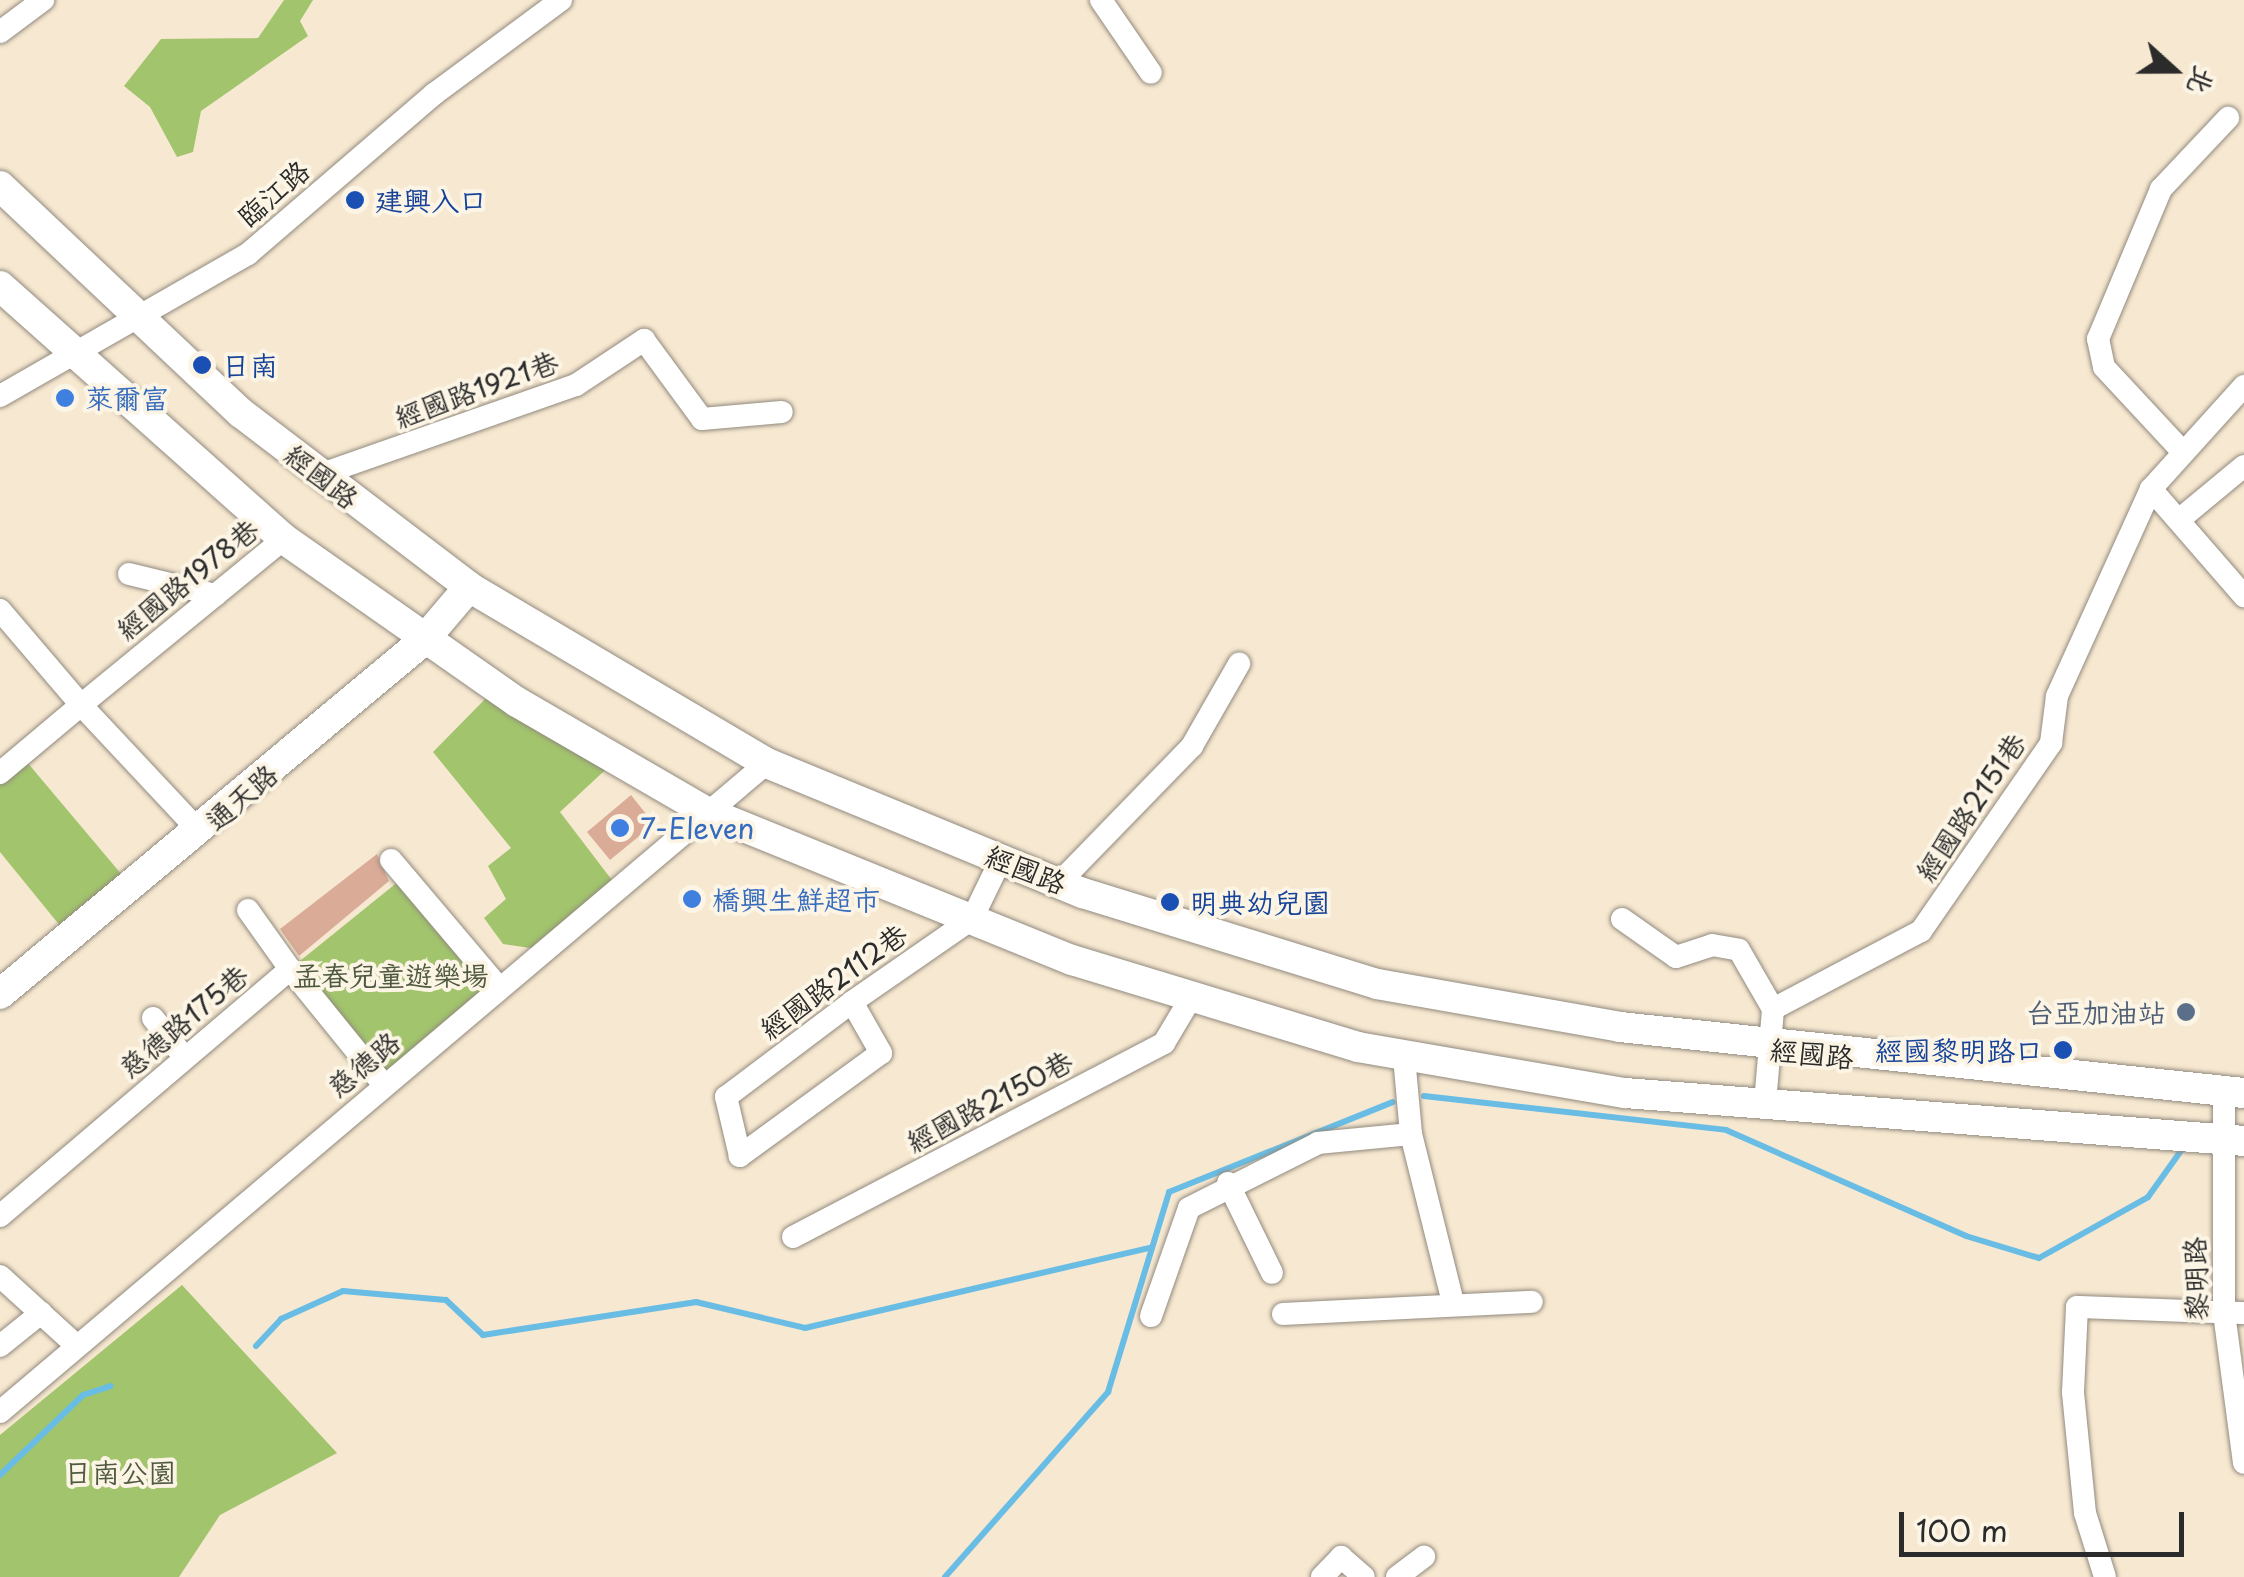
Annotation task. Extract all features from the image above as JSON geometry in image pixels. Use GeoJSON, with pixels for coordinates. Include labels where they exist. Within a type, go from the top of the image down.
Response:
{"type":"FeatureCollection","features":[{"type":"Feature","properties":{"kind":"main road","name":"經國路"},"geometry":{"type":"LineString","coordinates":[[0,186],[137,322],[320,475],[469,587],[767,763],[1001,860],[1059,883],[1378,984],[1771,1049],[2234,1092]]}},
{"type":"Feature","properties":{"kind":"main road","name":"經國路"},"geometry":{"type":"LineString","coordinates":[[0,286],[72,358],[284,539],[422,641],[707,812],[972,919],[1192,996],[1404,1057],[1624,1093],[2232,1139]]}},
{"type":"Feature","properties":{"kind":"main road","name":"通天路"},"geometry":{"type":"LineString","coordinates":[[0,994],[200,832],[422,641],[469,587]]}},
{"type":"Feature","properties":{"kind":"street"},"geometry":{"type":"LineString","coordinates":[[0,32],[42,0]]}},
{"type":"Feature","properties":{"kind":"street","name":"臨江路"},"geometry":{"type":"LineString","coordinates":[[0,396],[137,322],[248,254],[434,94],[561,0]]}},
{"type":"Feature","properties":{"kind":"street"},"geometry":{"type":"LineString","coordinates":[[1100,0],[1151,72]]}},
{"type":"Feature","properties":{"kind":"street"},"geometry":{"type":"LineString","coordinates":[[2181,450],[2104,367],[2098,339],[2161,189],[2228,118]]}},
{"type":"Feature","properties":{"kind":"street","name":"經國路1921巷"},"geometry":{"type":"LineString","coordinates":[[320,475],[576,385],[644,340],[702,419],[782,412]]}},
{"type":"Feature","properties":{"kind":"street","name":"經國路2151巷"},"geometry":{"type":"LineString","coordinates":[[1772,1009],[1921,930],[2051,743],[2064,678],[2151,489],[2181,450],[2244,386]]}},
{"type":"Feature","properties":{"kind":"street"},"geometry":{"type":"LineString","coordinates":[[2180,520],[2244,466]]}},
{"type":"Feature","properties":{"kind":"street"},"geometry":{"type":"LineString","coordinates":[[2151,489],[2243,593]]}},
{"type":"Feature","properties":{"kind":"street","name":"經國路1978巷"},"geometry":{"type":"LineString","coordinates":[[0,773],[284,539]]}},
{"type":"Feature","properties":{"kind":"street"},"geometry":{"type":"LineString","coordinates":[[129,574],[216,595]]}},
{"type":"Feature","properties":{"kind":"street"},"geometry":{"type":"LineString","coordinates":[[0,610],[200,832]]}},
{"type":"Feature","properties":{"kind":"street"},"geometry":{"type":"LineString","coordinates":[[1059,883],[1192,746],[1239,664]]}},
{"type":"Feature","properties":{"kind":"street","name":"慈德路"},"geometry":{"type":"LineString","coordinates":[[0,1412],[767,763]]}},
{"type":"Feature","properties":{"kind":"street"},"geometry":{"type":"LineString","coordinates":[[391,860],[499,988]]}},
{"type":"Feature","properties":{"kind":"street","name":"經國路2112巷"},"geometry":{"type":"LineString","coordinates":[[852,1002],[882,1053],[740,1156],[726,1097],[852,1002],[972,919],[1001,860]]}},
{"type":"Feature","properties":{"kind":"street"},"geometry":{"type":"LineString","coordinates":[[248,910],[290,968]]}},
{"type":"Feature","properties":{"kind":"street"},"geometry":{"type":"LineString","coordinates":[[1622,919],[1676,957],[1712,945],[1740,950],[1772,1009],[1765,1104]]}},
{"type":"Feature","properties":{"kind":"street","name":"慈德路175巷"},"geometry":{"type":"LineString","coordinates":[[0,1216],[290,968],[384,1085]]}},
{"type":"Feature","properties":{"kind":"street","name":"經國路2150巷"},"geometry":{"type":"LineString","coordinates":[[794,1237],[1164,1043],[1192,996]]}},
{"type":"Feature","properties":{"kind":"street"},"geometry":{"type":"LineString","coordinates":[[152,1018],[185,1058]]}},
{"type":"Feature","properties":{"kind":"street"},"geometry":{"type":"LineString","coordinates":[[1404,1057],[1411,1134],[1453,1303]]}},
{"type":"Feature","properties":{"kind":"street","name":"黎明路"},"geometry":{"type":"LineString","coordinates":[[2234,1092],[2234,1313],[2244,1464]]}},
{"type":"Feature","properties":{"kind":"street"},"geometry":{"type":"LineString","coordinates":[[1150,1316],[1189,1208],[1228,1183],[1318,1143],[1411,1134]]}},
{"type":"Feature","properties":{"kind":"street"},"geometry":{"type":"LineString","coordinates":[[1228,1183],[1272,1273]]}},
{"type":"Feature","properties":{"kind":"street"},"geometry":{"type":"LineString","coordinates":[[0,1276],[77,1346]]}},
{"type":"Feature","properties":{"kind":"street"},"geometry":{"type":"LineString","coordinates":[[1282,1314],[1532,1302]]}},
{"type":"Feature","properties":{"kind":"street"},"geometry":{"type":"LineString","coordinates":[[2106,1577],[2085,1513],[2073,1392],[2078,1306],[2234,1313]]}},
{"type":"Feature","properties":{"kind":"street"},"geometry":{"type":"LineString","coordinates":[[0,1346],[41,1313]]}},
{"type":"Feature","properties":{"kind":"street"},"geometry":{"type":"LineString","coordinates":[[1322,1577],[1341,1557],[1364,1577]]}},
{"type":"Feature","properties":{"kind":"street"},"geometry":{"type":"LineString","coordinates":[[1398,1577],[1424,1557]]}},
{"type":"Feature","properties":{"kind":"green space"},"geometry":{"type":"Polygon","coordinates":[[[284,0],[313,0],[300,21],[308,36],[201,111],[193,152],[177,157],[150,107],[124,86],[161,39],[258,38],[284,0]]]}},
{"type":"Feature","properties":{"kind":"green space"},"geometry":{"type":"Polygon","coordinates":[[[496,688],[616,760],[560,812],[618,888],[544,950],[503,944],[484,918],[506,899],[488,866],[511,848],[433,752],[496,688]]]}},
{"type":"Feature","properties":{"kind":"green space"},"geometry":{"type":"Polygon","coordinates":[[[21,755],[133,888],[70,938],[0,852],[0,773],[21,755]]]}},
{"type":"Feature","properties":{"kind":"green space","name":"孟春兒童遊樂場"},"geometry":{"type":"Polygon","coordinates":[[[399,881],[487,985],[384,1075],[295,965],[399,881]]]}},
{"type":"Feature","properties":{"kind":"green space","name":"日南公園"},"geometry":{"type":"Polygon","coordinates":[[[182,1285],[337,1453],[220,1515],[179,1577],[0,1577],[0,1435],[182,1285]]]}},
{"type":"Feature","properties":{"kind":"building","name":"7-Eleven"},"geometry":{"type":"Polygon","coordinates":[[[631,795],[654,824],[610,860],[587,832],[631,795]]]}},
{"type":"Feature","properties":{"kind":"building"},"geometry":{"type":"Polygon","coordinates":[[[377,854],[389,881],[299,956],[280,929],[377,854]]]}},
{"type":"Feature","properties":{"kind":"waterway"},"geometry":{"type":"LineString","coordinates":[[1424,1096],[1726,1130],[1966,1236],[2039,1258],[2148,1197],[2183,1148]]}},
{"type":"Feature","properties":{"kind":"waterway"},"geometry":{"type":"LineString","coordinates":[[945,1577],[1108,1392],[1169,1192],[1393,1102]]}},
{"type":"Feature","properties":{"kind":"waterway"},"geometry":{"type":"LineString","coordinates":[[256,1346],[281,1319],[343,1291],[446,1300],[483,1335],[696,1302],[805,1328],[1152,1247]]}},
{"type":"Feature","properties":{"kind":"waterway"},"geometry":{"type":"LineString","coordinates":[[0,1475],[83,1395],[111,1386]]}},
{"type":"Feature","properties":{"kind":"place","name":"建興入口"},"geometry":{"type":"Point","coordinates":[355,200]}},
{"type":"Feature","properties":{"kind":"place","name":"日南"},"geometry":{"type":"Point","coordinates":[202,365]}},
{"type":"Feature","properties":{"kind":"place","name":"萊爾富"},"geometry":{"type":"Point","coordinates":[65,398]}},
{"type":"Feature","properties":{"kind":"place","name":"7-Eleven"},"geometry":{"type":"Point","coordinates":[620,828]}},
{"type":"Feature","properties":{"kind":"place","name":"橋興生鮮超市"},"geometry":{"type":"Point","coordinates":[692,899]}},
{"type":"Feature","properties":{"kind":"place","name":"明典幼兒園"},"geometry":{"type":"Point","coordinates":[1170,902]}},
{"type":"Feature","properties":{"kind":"place","name":"台亞加油站"},"geometry":{"type":"Point","coordinates":[2186,1012]}},
{"type":"Feature","properties":{"kind":"place","name":"經國黎明路口"},"geometry":{"type":"Point","coordinates":[2063,1050]}}]}
